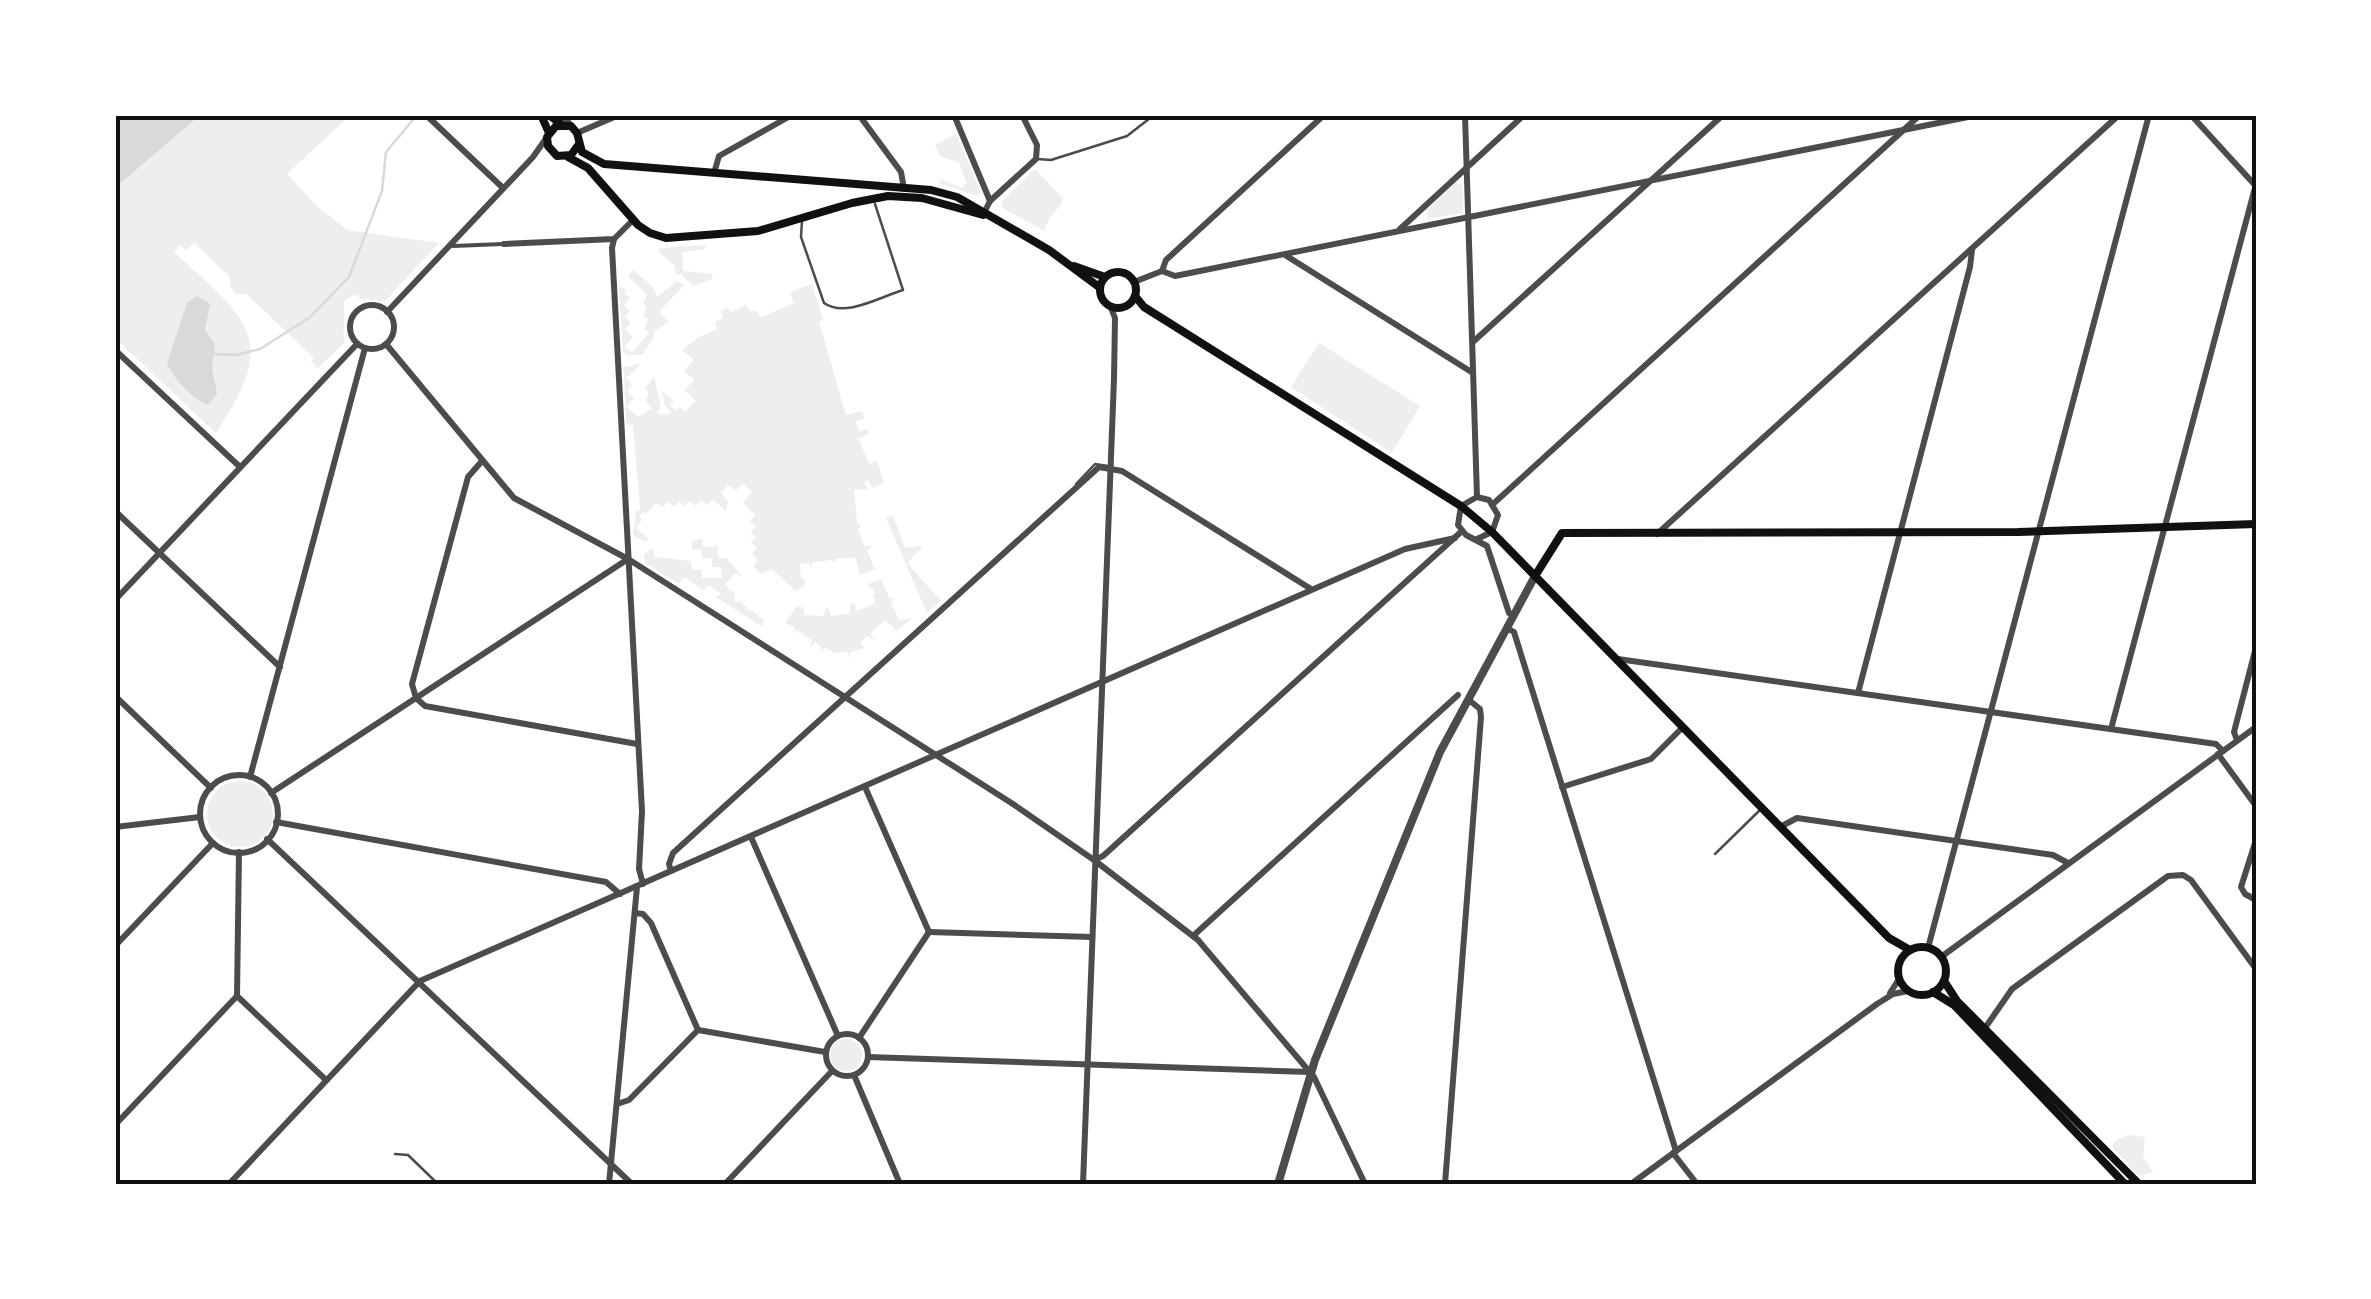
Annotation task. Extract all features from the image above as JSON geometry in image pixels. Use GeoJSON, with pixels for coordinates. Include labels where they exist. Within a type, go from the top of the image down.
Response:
{"type":"FeatureCollection","features":[{"type":"Feature","properties":{"kind":"main road"},"geometry":{"type":"LineString","coordinates":[[542,115],[553,154],[588,168],[632,220],[650,234],[671,238],[758,231],[874,198],[912,196],[983,215]]}},
{"type":"Feature","properties":{"kind":"main road"},"geometry":{"type":"LineString","coordinates":[[549,115],[568,125],[582,152],[604,164],[904,187],[957,197],[1074,266],[1099,286],[1103,302],[1111,308],[1121,308],[1132,300],[1134,282],[1121,272],[1105,277],[1074,266]]}},
{"type":"Feature","properties":{"kind":"main road"},"geometry":{"type":"LineString","coordinates":[[548,135],[568,125]]}},
{"type":"Feature","properties":{"kind":"main road"},"geometry":{"type":"LineString","coordinates":[[566,156],[579,144]]}},
{"type":"Feature","properties":{"kind":"main road"},"geometry":{"type":"LineString","coordinates":[[841,182],[848,192],[844,205]]}},
{"type":"Feature","properties":{"kind":"main road"},"geometry":{"type":"LineString","coordinates":[[1099,286],[1105,277]]}},
{"type":"Feature","properties":{"kind":"main road"},"geometry":{"type":"LineString","coordinates":[[1132,300],[1461,506],[1492,532],[1889,938],[1910,950],[1928,948],[1941,956],[1946,968],[1944,981],[1933,992],[1919,995],[1908,991],[1899,978],[1900,961],[1889,938]]}},
{"type":"Feature","properties":{"kind":"main road"},"geometry":{"type":"LineString","coordinates":[[1535,576],[1559,534],[2039,531],[2256,524]]}},
{"type":"Feature","properties":{"kind":"main road"},"geometry":{"type":"LineString","coordinates":[[1900,961],[1910,950]]}},
{"type":"Feature","properties":{"kind":"main road"},"geometry":{"type":"LineString","coordinates":[[1944,981],[1958,1002],[2139,1184]]}},
{"type":"Feature","properties":{"kind":"main road"},"geometry":{"type":"LineString","coordinates":[[1933,992],[1954,1005],[2125,1184]]}},
{"type":"Feature","properties":{"kind":"street"},"geometry":{"type":"LineString","coordinates":[[426,115],[503,188]]}},
{"type":"Feature","properties":{"kind":"street"},"geometry":{"type":"LineString","coordinates":[[568,125],[619,115]]}},
{"type":"Feature","properties":{"kind":"street"},"geometry":{"type":"LineString","coordinates":[[714,173],[719,156],[792,115]]}},
{"type":"Feature","properties":{"kind":"street"},"geometry":{"type":"LineString","coordinates":[[859,115],[901,172],[904,187],[912,196]]}},
{"type":"Feature","properties":{"kind":"street"},"geometry":{"type":"LineString","coordinates":[[954,115],[990,201]]}},
{"type":"Feature","properties":{"kind":"street"},"geometry":{"type":"LineString","coordinates":[[983,215],[990,201],[1036,159],[1037,145],[1022,115]]}},
{"type":"Feature","properties":{"kind":"street"},"geometry":{"type":"LineString","coordinates":[[1134,282],[1162,270],[1166,260],[1324,115]]}},
{"type":"Feature","properties":{"kind":"street"},"geometry":{"type":"LineString","coordinates":[[1465,115],[1477,497]]}},
{"type":"Feature","properties":{"kind":"street"},"geometry":{"type":"LineString","coordinates":[[1399,231],[1524,115]]}},
{"type":"Feature","properties":{"kind":"street"},"geometry":{"type":"LineString","coordinates":[[1473,342],[1723,115]]}},
{"type":"Feature","properties":{"kind":"street"},"geometry":{"type":"LineString","coordinates":[[1493,504],[1920,115]]}},
{"type":"Feature","properties":{"kind":"street"},"geometry":{"type":"LineString","coordinates":[[1162,270],[1175,276],[1978,115]]}},
{"type":"Feature","properties":{"kind":"street"},"geometry":{"type":"LineString","coordinates":[[1657,534],[2120,115]]}},
{"type":"Feature","properties":{"kind":"street"},"geometry":{"type":"LineString","coordinates":[[1928,948],[2149,115]]}},
{"type":"Feature","properties":{"kind":"street"},"geometry":{"type":"LineString","coordinates":[[2111,728],[2256,185],[2191,115]]}},
{"type":"Feature","properties":{"kind":"street"},"geometry":{"type":"LineString","coordinates":[[387,312],[533,157],[548,135]]}},
{"type":"Feature","properties":{"kind":"street"},"geometry":{"type":"LineString","coordinates":[[533,157],[553,154]]}},
{"type":"Feature","properties":{"kind":"street"},"geometry":{"type":"LineString","coordinates":[[874,198],[875,191],[887,186]]}},
{"type":"Feature","properties":{"kind":"street"},"geometry":{"type":"LineString","coordinates":[[609,1184],[634,913],[640,885],[642,826],[612,244],[632,220]]}},
{"type":"Feature","properties":{"kind":"street"},"geometry":{"type":"LineString","coordinates":[[448,246],[614,239]]}},
{"type":"Feature","properties":{"kind":"street"},"geometry":{"type":"LineString","coordinates":[[1858,693],[1972,249]]}},
{"type":"Feature","properties":{"kind":"street"},"geometry":{"type":"LineString","coordinates":[[1284,254],[1474,374]]}},
{"type":"Feature","properties":{"kind":"street"},"geometry":{"type":"LineString","coordinates":[[250,777],[361,346],[350,327],[356,313],[370,306],[387,312],[394,328],[386,344]]}},
{"type":"Feature","properties":{"kind":"street"},"geometry":{"type":"LineString","coordinates":[[1083,1184],[1115,330],[1111,308]]}},
{"type":"Feature","properties":{"kind":"street"},"geometry":{"type":"LineString","coordinates":[[115,600],[361,346],[386,344]]}},
{"type":"Feature","properties":{"kind":"street"},"geometry":{"type":"LineString","coordinates":[[386,344],[514,498],[628,558],[937,755],[1094,860],[1193,936],[1310,1072],[1365,1184]]}},
{"type":"Feature","properties":{"kind":"street"},"geometry":{"type":"LineString","coordinates":[[115,350],[240,467]]}},
{"type":"Feature","properties":{"kind":"street"},"geometry":{"type":"LineString","coordinates":[[482,461],[468,477],[412,684],[416,698],[425,706],[637,744]]}},
{"type":"Feature","properties":{"kind":"street"},"geometry":{"type":"LineString","coordinates":[[671,872],[669,861],[673,854],[1099,468],[1110,466],[1122,471],[1312,590]]}},
{"type":"Feature","properties":{"kind":"street"},"geometry":{"type":"LineString","coordinates":[[1477,497],[1493,504],[1498,515],[1492,532],[1478,538]]}},
{"type":"Feature","properties":{"kind":"street"},"geometry":{"type":"LineString","coordinates":[[1477,497],[1461,506],[1457,519],[1462,531],[1478,538],[1489,550],[1509,613],[1514,616]]}},
{"type":"Feature","properties":{"kind":"street"},"geometry":{"type":"LineString","coordinates":[[115,511],[280,666]]}},
{"type":"Feature","properties":{"kind":"street"},"geometry":{"type":"LineString","coordinates":[[1094,860],[1103,856],[1462,531]]}},
{"type":"Feature","properties":{"kind":"street"},"geometry":{"type":"LineString","coordinates":[[228,1184],[420,981],[1417,544],[1455,538]]}},
{"type":"Feature","properties":{"kind":"street"},"geometry":{"type":"LineString","coordinates":[[272,794],[628,558]]}},
{"type":"Feature","properties":{"kind":"street"},"geometry":{"type":"LineString","coordinates":[[1278,1184],[1310,1072],[1440,752],[1535,576]]}},
{"type":"Feature","properties":{"kind":"street"},"geometry":{"type":"LineString","coordinates":[[1507,628],[1514,632],[1675,1152],[1697,1184]]}},
{"type":"Feature","properties":{"kind":"street"},"geometry":{"type":"LineString","coordinates":[[2238,740],[2234,732],[2256,646]]}},
{"type":"Feature","properties":{"kind":"street"},"geometry":{"type":"LineString","coordinates":[[1617,659],[2216,744],[2256,806]]}},
{"type":"Feature","properties":{"kind":"street"},"geometry":{"type":"LineString","coordinates":[[1193,936],[1458,695]]}},
{"type":"Feature","properties":{"kind":"street"},"geometry":{"type":"LineString","coordinates":[[115,696],[210,788]]}},
{"type":"Feature","properties":{"kind":"street"},"geometry":{"type":"LineString","coordinates":[[1445,1184],[1482,718],[1480,709],[1469,700]]}},
{"type":"Feature","properties":{"kind":"street"},"geometry":{"type":"LineString","coordinates":[[1442,710],[1458,720]]}},
{"type":"Feature","properties":{"kind":"street"},"geometry":{"type":"LineString","coordinates":[[1941,956],[2256,726]]}},
{"type":"Feature","properties":{"kind":"street"},"geometry":{"type":"LineString","coordinates":[[1562,788],[1651,759],[1683,727]]}},
{"type":"Feature","properties":{"kind":"street"},"geometry":{"type":"LineString","coordinates":[[229,777],[250,777],[272,794],[277,807],[276,822],[268,840],[254,850],[224,850],[204,831],[200,818],[203,800],[210,788],[229,777]]}},
{"type":"Feature","properties":{"kind":"street"},"geometry":{"type":"LineString","coordinates":[[865,787],[929,932]]}},
{"type":"Feature","properties":{"kind":"street"},"geometry":{"type":"LineString","coordinates":[[115,827],[200,818]]}},
{"type":"Feature","properties":{"kind":"street"},"geometry":{"type":"LineString","coordinates":[[1780,827],[1797,818],[2053,855],[2068,864]]}},
{"type":"Feature","properties":{"kind":"street"},"geometry":{"type":"LineString","coordinates":[[276,822],[606,882],[620,894]]}},
{"type":"Feature","properties":{"kind":"street"},"geometry":{"type":"LineString","coordinates":[[751,836],[838,1036]]}},
{"type":"Feature","properties":{"kind":"street"},"geometry":{"type":"LineString","coordinates":[[268,840],[632,1184]]}},
{"type":"Feature","properties":{"kind":"street"},"geometry":{"type":"LineString","coordinates":[[2256,840],[2241,887],[2256,900]]}},
{"type":"Feature","properties":{"kind":"street"},"geometry":{"type":"LineString","coordinates":[[115,946],[213,843]]}},
{"type":"Feature","properties":{"kind":"street"},"geometry":{"type":"LineString","coordinates":[[115,1125],[237,996],[240,852]]}},
{"type":"Feature","properties":{"kind":"street"},"geometry":{"type":"LineString","coordinates":[[1985,1028],[2012,989],[2168,876],[2183,875],[2191,880],[2256,969]]}},
{"type":"Feature","properties":{"kind":"street"},"geometry":{"type":"LineString","coordinates":[[634,913],[643,914],[651,923],[698,1030]]}},
{"type":"Feature","properties":{"kind":"street"},"geometry":{"type":"LineString","coordinates":[[929,932],[1092,937]]}},
{"type":"Feature","properties":{"kind":"street"},"geometry":{"type":"LineString","coordinates":[[859,1038],[929,932]]}},
{"type":"Feature","properties":{"kind":"street"},"geometry":{"type":"LineString","coordinates":[[1631,1184],[1886,997],[1899,978]]}},
{"type":"Feature","properties":{"kind":"street"},"geometry":{"type":"LineString","coordinates":[[1886,997],[1908,991]]}},
{"type":"Feature","properties":{"kind":"street"},"geometry":{"type":"LineString","coordinates":[[237,996],[326,1080]]}},
{"type":"Feature","properties":{"kind":"street"},"geometry":{"type":"LineString","coordinates":[[698,1030],[826,1052]]}},
{"type":"Feature","properties":{"kind":"street"},"geometry":{"type":"LineString","coordinates":[[617,1104],[630,1100],[698,1030]]}},
{"type":"Feature","properties":{"kind":"street"},"geometry":{"type":"LineString","coordinates":[[851,1034],[859,1038],[867,1047],[864,1068],[854,1075],[832,1071],[826,1062],[826,1052],[838,1036],[851,1034]]}},
{"type":"Feature","properties":{"kind":"street"},"geometry":{"type":"LineString","coordinates":[[868,1056],[1310,1072]]}},
{"type":"Feature","properties":{"kind":"street"},"geometry":{"type":"LineString","coordinates":[[725,1184],[832,1071]]}},
{"type":"Feature","properties":{"kind":"street"},"geometry":{"type":"LineString","coordinates":[[854,1075],[899,1184],[929,1184]]}},
{"type":"Feature","properties":{"kind":"lane"},"geometry":{"type":"LineString","coordinates":[[1036,159],[1051,160],[1127,136],[1154,115]]}},
{"type":"Feature","properties":{"kind":"lane"},"geometry":{"type":"LineString","coordinates":[[802,218],[802,236],[824,303],[833,309],[845,309],[903,290],[874,198]]}},
{"type":"Feature","properties":{"kind":"lane"},"geometry":{"type":"LineString","coordinates":[[1715,854],[1762,808]]}},
{"type":"Feature","properties":{"kind":"lane"},"geometry":{"type":"LineString","coordinates":[[395,1154],[408,1155],[438,1184]]}},
{"type":"Feature","properties":{"kind":"shaded area"},"geometry":{"type":"Polygon","coordinates":[[[115,115],[200,115],[115,188],[115,115]]]}},
{"type":"Feature","properties":{"kind":"shaded area"},"geometry":{"type":"Polygon","coordinates":[[[188,115],[342,115],[346,119],[287,174],[347,230],[439,243],[385,301],[361,299],[355,294],[343,302],[345,342],[318,368],[311,361],[314,358],[253,300],[246,294],[236,294],[230,277],[194,243],[186,250],[180,245],[174,252],[237,314],[251,351],[236,400],[216,433],[115,338],[115,176],[188,115]]]}},
{"type":"Feature","properties":{"kind":"shaded area"},"geometry":{"type":"Polygon","coordinates":[[[956,134],[981,192],[977,196],[939,183],[941,179],[962,188],[967,183],[959,163],[940,156],[935,145],[956,134]]]}},
{"type":"Feature","properties":{"kind":"shaded area"},"geometry":{"type":"Polygon","coordinates":[[[1035,169],[1063,198],[1045,231],[1004,209],[1001,202],[1035,169]]]}},
{"type":"Feature","properties":{"kind":"shaded area"},"geometry":{"type":"Polygon","coordinates":[[[1456,183],[1463,185],[1463,213],[1428,219],[1426,210],[1456,183]]]}},
{"type":"Feature","properties":{"kind":"shaded area"},"geometry":{"type":"Polygon","coordinates":[[[708,245],[702,250],[682,252],[683,271],[713,274],[712,279],[693,286],[681,274],[676,275],[675,266],[659,252],[660,248],[708,245]]]}},
{"type":"Feature","properties":{"kind":"shaded area"},"geometry":{"type":"Polygon","coordinates":[[[633,270],[653,287],[657,297],[677,281],[684,285],[659,312],[669,321],[654,332],[642,355],[623,352],[619,286],[630,298],[624,305],[630,311],[625,317],[631,323],[625,329],[633,337],[624,347],[632,353],[649,333],[644,328],[648,320],[643,315],[647,295],[628,276],[633,270]]]}},
{"type":"Feature","properties":{"kind":"shaded area"},"geometry":{"type":"Polygon","coordinates":[[[812,284],[846,415],[862,411],[864,419],[856,422],[859,432],[867,429],[869,433],[856,440],[869,464],[877,461],[884,483],[872,488],[868,480],[864,482],[868,489],[854,490],[857,522],[861,527],[858,529],[865,547],[873,545],[867,551],[875,569],[860,575],[855,557],[836,559],[833,563],[813,562],[810,567],[809,563],[800,564],[805,586],[796,591],[772,569],[761,574],[753,566],[758,560],[752,554],[757,548],[751,543],[756,537],[751,532],[756,526],[750,521],[755,515],[743,502],[752,492],[744,484],[736,490],[728,485],[721,493],[728,502],[726,510],[712,500],[696,506],[690,501],[685,506],[679,501],[674,507],[668,502],[662,507],[656,503],[639,516],[642,520],[636,528],[649,539],[645,542],[633,535],[636,511],[640,509],[633,425],[626,424],[624,367],[641,364],[626,378],[632,384],[627,391],[634,398],[627,407],[638,417],[652,408],[645,401],[649,393],[645,389],[654,376],[661,407],[657,412],[672,413],[665,406],[662,391],[674,401],[670,405],[675,410],[680,407],[685,411],[696,401],[684,390],[695,380],[684,371],[694,360],[682,350],[717,329],[715,322],[723,318],[721,311],[728,307],[731,313],[746,304],[750,312],[756,310],[761,317],[794,303],[790,292],[812,284]]]}},
{"type":"Feature","properties":{"kind":"shaded area"},"geometry":{"type":"Polygon","coordinates":[[[197,296],[210,304],[205,330],[215,344],[212,368],[217,394],[208,405],[184,388],[167,363],[187,303],[197,296]]]}},
{"type":"Feature","properties":{"kind":"shaded area"},"geometry":{"type":"Polygon","coordinates":[[[1319,343],[1420,406],[1392,453],[1291,387],[1319,343]]]}},
{"type":"Feature","properties":{"kind":"shaded area"},"geometry":{"type":"Polygon","coordinates":[[[893,515],[905,548],[923,546],[907,563],[941,601],[927,613],[886,518],[893,515]]]}},
{"type":"Feature","properties":{"kind":"shaded area"},"geometry":{"type":"Polygon","coordinates":[[[702,539],[703,547],[718,546],[718,558],[726,558],[743,577],[735,573],[725,584],[727,592],[735,594],[735,603],[739,601],[748,608],[746,612],[749,609],[759,615],[757,619],[765,621],[761,626],[716,597],[722,594],[708,585],[704,590],[684,577],[679,584],[645,563],[644,554],[653,548],[654,557],[691,561],[692,570],[701,569],[702,578],[722,578],[721,567],[712,567],[712,558],[702,559],[701,549],[692,550],[692,540],[702,539]]]}},
{"type":"Feature","properties":{"kind":"shaded area"},"geometry":{"type":"Polygon","coordinates":[[[881,579],[890,599],[897,597],[891,602],[899,620],[912,618],[897,631],[885,620],[870,634],[876,641],[867,636],[860,643],[864,648],[849,653],[850,661],[847,652],[835,653],[825,647],[819,654],[822,647],[815,642],[810,648],[812,640],[796,630],[792,635],[795,627],[785,623],[797,606],[804,608],[804,615],[824,616],[825,608],[831,616],[850,613],[850,605],[854,604],[857,611],[875,604],[876,593],[868,584],[881,579]]]}},
{"type":"Feature","properties":{"kind":"shaded area"},"geometry":{"type":"Polygon","coordinates":[[[240,781],[264,790],[273,814],[264,838],[240,847],[216,838],[207,814],[216,790],[240,781]]]}},
{"type":"Feature","properties":{"kind":"shaded area"},"geometry":{"type":"Polygon","coordinates":[[[846,1039],[857,1044],[862,1055],[857,1066],[846,1071],[835,1066],[830,1055],[835,1044],[846,1039]]]}},
{"type":"Feature","properties":{"kind":"shaded area"},"geometry":{"type":"Polygon","coordinates":[[[2128,1135],[2145,1137],[2143,1156],[2153,1172],[2139,1176],[2113,1148],[2113,1142],[2128,1135]]]}},
{"type":"Feature","properties":{"kind":"waterway"},"geometry":{"type":"LineString","coordinates":[[214,354],[236,355],[260,349],[309,318],[349,277],[382,191],[386,152],[417,115]]}}]}
